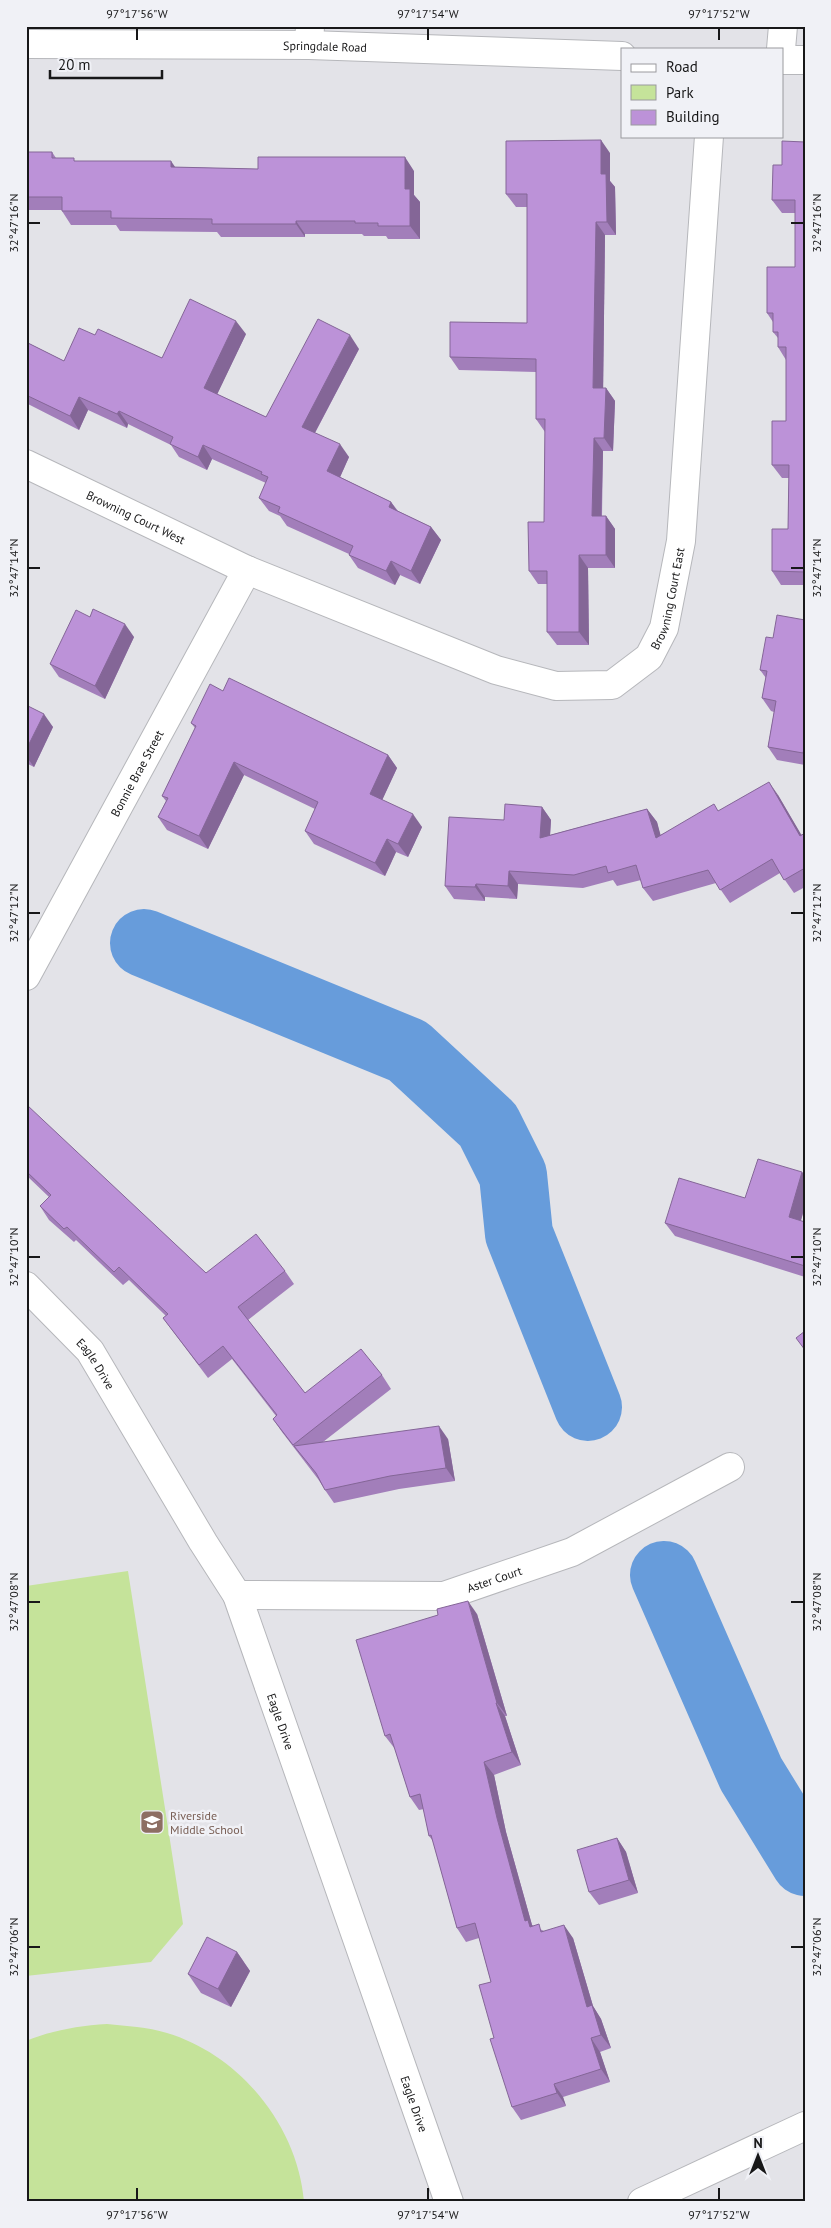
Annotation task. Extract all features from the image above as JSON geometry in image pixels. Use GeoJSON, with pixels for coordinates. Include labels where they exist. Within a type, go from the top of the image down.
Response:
{"type":"FeatureCollection","features":[{"type":"Feature","properties":{"kind":"street"},"geometry":{"type":"LineString","coordinates":[[781,48],[783,26]]}},
{"type":"Feature","properties":{"kind":"street","name":"Springdale Road"},"geometry":{"type":"LineString","coordinates":[[26,44],[309,36],[621,56]]}},
{"type":"Feature","properties":{"kind":"street"},"geometry":{"type":"LineString","coordinates":[[784,60],[805,60]]}},
{"type":"Feature","properties":{"kind":"street","name":"Browning Court East"},"geometry":{"type":"LineString","coordinates":[[247,570],[496,670],[556,686],[612,684],[649,657],[664,628],[681,540],[709,138]]}},
{"type":"Feature","properties":{"kind":"street","name":"Browning Court West"},"geometry":{"type":"LineString","coordinates":[[26,464],[247,570]]}},
{"type":"Feature","properties":{"kind":"street","name":"Bonnie Brae Street"},"geometry":{"type":"LineString","coordinates":[[26,976],[247,570]]}},
{"type":"Feature","properties":{"kind":"street","name":"Eagle Drive"},"geometry":{"type":"LineString","coordinates":[[26,1286],[90,1351],[203,1542],[237,1595],[449,2202]]}},
{"type":"Feature","properties":{"kind":"street","name":"Aster Court"},"geometry":{"type":"LineString","coordinates":[[237,1595],[444,1596],[572,1552],[730,1467]]}},
{"type":"Feature","properties":{"kind":"street"},"geometry":{"type":"LineString","coordinates":[[642,2202],[805,2126]]}},
{"type":"Feature","properties":{"kind":"green space"},"geometry":{"type":"Polygon","coordinates":[[[128,1571],[183,1924],[151,1962],[26,1976],[26,1586],[128,1571]]]}},
{"type":"Feature","properties":{"kind":"green space"},"geometry":{"type":"Polygon","coordinates":[[[107,2024],[144,2028],[167,2033],[194,2043],[218,2058],[241,2076],[261,2097],[277,2121],[290,2147],[299,2174],[304,2202],[26,2202],[26,2041],[66,2029],[107,2024]]]}},
{"type":"Feature","properties":{"kind":"building"},"geometry":{"type":"Polygon","coordinates":[[[601,140],[601,174],[606,174],[607,222],[596,222],[593,388],[606,388],[604,438],[594,438],[592,516],[606,516],[606,555],[579,555],[579,632],[547,632],[547,571],[529,571],[528,522],[544,522],[545,419],[536,419],[536,359],[450,357],[450,322],[527,323],[527,194],[506,194],[506,141],[601,140]]]}},
{"type":"Feature","properties":{"kind":"building"},"geometry":{"type":"Polygon","coordinates":[[[782,141],[805,142],[805,572],[772,571],[772,529],[788,529],[789,465],[772,465],[772,421],[786,421],[786,347],[778,347],[778,332],[773,332],[773,313],[767,313],[767,267],[795,267],[795,200],[772,200],[773,165],[782,165],[782,141]]]}},
{"type":"Feature","properties":{"kind":"building"},"geometry":{"type":"Polygon","coordinates":[[[26,152],[52,152],[52,158],[74,158],[74,161],[171,161],[171,167],[258,169],[258,157],[405,157],[405,189],[410,189],[410,226],[378,226],[378,223],[355,223],[355,221],[296,221],[296,224],[212,224],[212,219],[111,218],[111,211],[62,211],[62,197],[26,197],[26,152]]]}},
{"type":"Feature","properties":{"kind":"building"},"geometry":{"type":"Polygon","coordinates":[[[190,299],[236,321],[204,388],[266,417],[318,319],[350,335],[302,427],[340,444],[327,471],[391,502],[389,507],[431,527],[411,571],[391,561],[386,571],[349,555],[353,546],[278,512],[280,507],[259,498],[268,477],[261,474],[262,472],[203,445],[198,457],[170,444],[173,437],[119,411],[117,414],[79,397],[70,416],[26,395],[26,342],[64,361],[79,328],[95,335],[98,329],[162,358],[190,299]]]}},
{"type":"Feature","properties":{"kind":"building"},"geometry":{"type":"Polygon","coordinates":[[[93,609],[125,624],[95,686],[50,664],[76,610],[90,617],[93,609]]]}},
{"type":"Feature","properties":{"kind":"building"},"geometry":{"type":"Polygon","coordinates":[[[777,615],[805,620],[805,745],[803,753],[768,747],[776,701],[762,698],[767,671],[760,670],[766,637],[773,638],[777,615]]]}},
{"type":"Feature","properties":{"kind":"building"},"geometry":{"type":"Polygon","coordinates":[[[229,678],[388,755],[370,794],[413,814],[398,844],[387,839],[375,863],[305,831],[318,802],[234,762],[199,836],[158,817],[168,798],[162,796],[196,726],[191,723],[210,684],[223,691],[229,678]]]}},
{"type":"Feature","properties":{"kind":"building"},"geometry":{"type":"Polygon","coordinates":[[[26,705],[44,714],[26,750],[26,705]]]}},
{"type":"Feature","properties":{"kind":"building"},"geometry":{"type":"Polygon","coordinates":[[[769,782],[800,836],[805,833],[805,868],[784,880],[772,859],[720,890],[708,870],[643,888],[636,865],[608,873],[606,866],[574,875],[509,871],[508,886],[476,884],[475,887],[445,886],[449,817],[504,820],[505,804],[542,807],[540,838],[647,809],[656,838],[714,804],[718,811],[769,782]]]}},
{"type":"Feature","properties":{"kind":"building"},"geometry":{"type":"Polygon","coordinates":[[[27,1105],[206,1273],[256,1234],[285,1271],[238,1307],[305,1393],[361,1349],[382,1375],[293,1445],[273,1419],[277,1415],[223,1346],[199,1365],[163,1318],[168,1314],[119,1267],[114,1272],[67,1227],[64,1229],[40,1206],[51,1195],[26,1171],[27,1105]]]}},
{"type":"Feature","properties":{"kind":"building"},"geometry":{"type":"Polygon","coordinates":[[[758,1159],[802,1172],[789,1217],[805,1222],[805,1266],[665,1223],[679,1178],[745,1198],[758,1159]]]}},
{"type":"Feature","properties":{"kind":"building"},"geometry":{"type":"Polygon","coordinates":[[[805,1331],[805,1350],[796,1338],[805,1331]]]}},
{"type":"Feature","properties":{"kind":"building"},"geometry":{"type":"Polygon","coordinates":[[[439,1426],[446,1468],[390,1476],[325,1490],[316,1473],[294,1446],[439,1426]]]}},
{"type":"Feature","properties":{"kind":"building"},"geometry":{"type":"Polygon","coordinates":[[[468,1601],[496,1703],[512,1752],[484,1762],[525,1921],[528,1920],[530,1927],[539,1924],[541,1932],[564,1925],[587,2007],[592,2005],[601,2035],[591,2038],[601,2069],[554,2084],[557,2093],[512,2107],[490,2039],[494,2038],[479,1985],[491,1982],[475,1923],[457,1928],[431,1835],[429,1836],[420,1794],[410,1797],[390,1734],[385,1736],[356,1640],[438,1615],[437,1609],[468,1601]]]}},
{"type":"Feature","properties":{"kind":"building"},"geometry":{"type":"Polygon","coordinates":[[[617,1838],[629,1880],[589,1892],[577,1850],[617,1838]]]}},
{"type":"Feature","properties":{"kind":"building"},"geometry":{"type":"Polygon","coordinates":[[[207,1937],[237,1952],[218,1989],[188,1974],[207,1937]]]}},
{"type":"Feature","properties":{"kind":"waterway"},"geometry":{"type":"LineString","coordinates":[[144,943],[408,1051],[488,1125],[513,1175],[519,1234],[588,1407]]}},
{"type":"Feature","properties":{"kind":"waterway"},"geometry":{"type":"LineString","coordinates":[[664,1575],[751,1774],[805,1862]]}},
{"type":"Feature","properties":{"kind":"place","name":"Riverside Middle School"},"geometry":{"type":"Point","coordinates":[152,1822]}}]}
